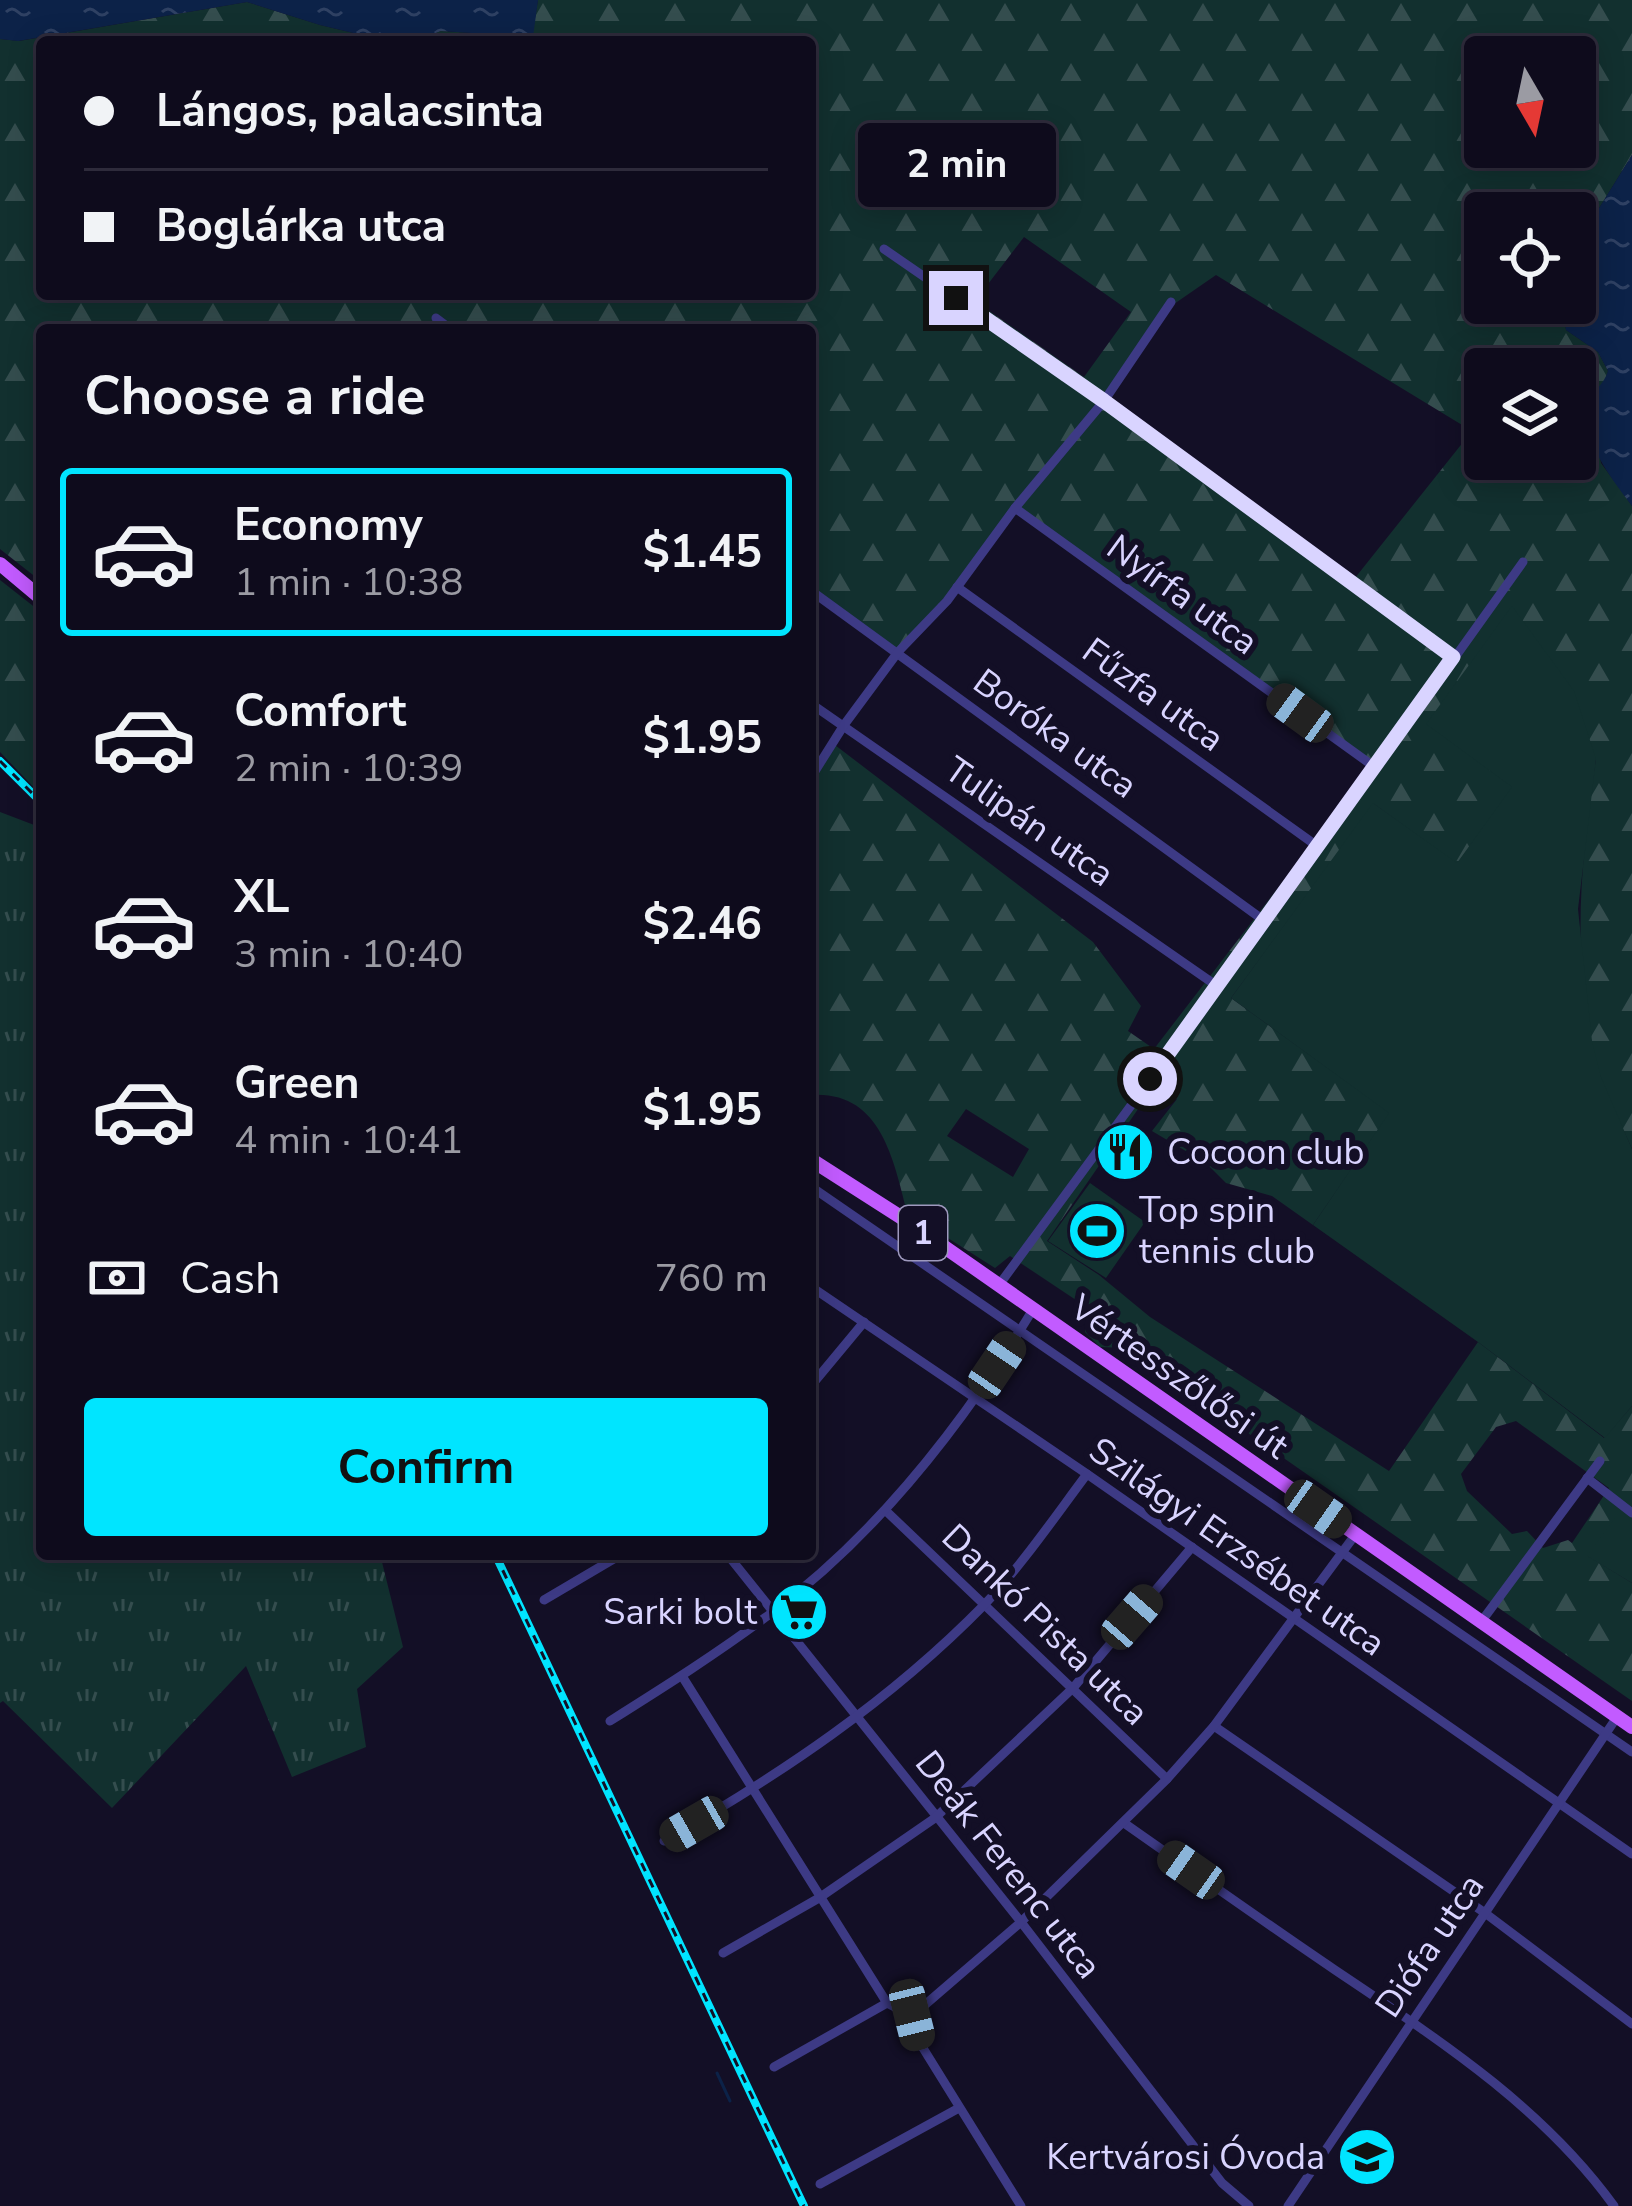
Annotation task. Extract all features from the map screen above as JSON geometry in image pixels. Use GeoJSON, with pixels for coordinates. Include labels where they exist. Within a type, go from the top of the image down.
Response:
{"type":"FeatureCollection","features":[{"type":"Feature","properties":{"kind":"main road"},"geometry":{"type":"LineString","coordinates":[[0,564],[36,594]]}},
{"type":"Feature","properties":{"kind":"main road","name":"Vértesszőlősi út"},"geometry":{"type":"LineString","coordinates":[[816,1163],[1632,1727]]}},
{"type":"Feature","properties":{"kind":"street"},"geometry":{"type":"LineString","coordinates":[[884,249],[1104,401],[1453,657]]}},
{"type":"Feature","properties":{"kind":"street"},"geometry":{"type":"LineString","coordinates":[[816,769],[898,652],[957,587],[1104,401],[1171,302]]}},
{"type":"Feature","properties":{"kind":"street"},"geometry":{"type":"LineString","coordinates":[[436,318],[444,324]]}},
{"type":"Feature","properties":{"kind":"street","name":"Nyírfa utca"},"geometry":{"type":"LineString","coordinates":[[1015,508],[1376,768]]}},
{"type":"Feature","properties":{"kind":"street"},"geometry":{"type":"LineString","coordinates":[[999,1286],[1523,562]]}},
{"type":"Feature","properties":{"kind":"street","name":"Fűzfa utca"},"geometry":{"type":"LineString","coordinates":[[957,587],[1317,846]]}},
{"type":"Feature","properties":{"kind":"street","name":"Boróka utca"},"geometry":{"type":"LineString","coordinates":[[816,594],[1266,922]]}},
{"type":"Feature","properties":{"kind":"street","name":"Tulipán utca"},"geometry":{"type":"LineString","coordinates":[[816,707],[1216,986]]}},
{"type":"Feature","properties":{"kind":"street","name":"Vértesszőlősi út"},"geometry":{"type":"LineString","coordinates":[[816,1190],[1632,1752]]}},
{"type":"Feature","properties":{"kind":"street","name":"Szilágyi Erzsébet utca"},"geometry":{"type":"LineString","coordinates":[[816,1290],[1632,1855]]}},
{"type":"Feature","properties":{"kind":"street"},"geometry":{"type":"LineString","coordinates":[[610,1720],[773,1612],[885,1510],[973,1399],[1032,1311]]}},
{"type":"Feature","properties":{"kind":"street"},"geometry":{"type":"LineString","coordinates":[[816,1381],[864,1322]]}},
{"type":"Feature","properties":{"kind":"street"},"geometry":{"type":"LineString","coordinates":[[1481,1622],[1600,1461]]}},
{"type":"Feature","properties":{"kind":"street"},"geometry":{"type":"LineString","coordinates":[[664,1841],[754,1790],[858,1718],[985,1604],[1087,1474]]}},
{"type":"Feature","properties":{"kind":"street"},"geometry":{"type":"LineString","coordinates":[[1587,1478],[1632,1514]]}},
{"type":"Feature","properties":{"kind":"street","name":"Dankó Pista utca"},"geometry":{"type":"LineString","coordinates":[[885,1510],[1167,1779]]}},
{"type":"Feature","properties":{"kind":"street"},"geometry":{"type":"LineString","coordinates":[[912,2015],[1021,1922],[1167,1779],[1214,1726],[1354,1535]]}},
{"type":"Feature","properties":{"kind":"street"},"geometry":{"type":"LineString","coordinates":[[723,1953],[820,1898],[935,1818],[1072,1688],[1192,1547]]}},
{"type":"Feature","properties":{"kind":"street"},"geometry":{"type":"LineString","coordinates":[[544,1600],[612,1560]]}},
{"type":"Feature","properties":{"kind":"street","name":"Deák Ferenc utca"},"geometry":{"type":"LineString","coordinates":[[732,1560],[1222,2183],[1249,2206]]}},
{"type":"Feature","properties":{"kind":"street"},"geometry":{"type":"LineString","coordinates":[[682,1676],[887,2003],[912,2015]]}},
{"type":"Feature","properties":{"kind":"street","name":"Diófa utca"},"geometry":{"type":"LineString","coordinates":[[1288,2206],[1617,1717]]}},
{"type":"Feature","properties":{"kind":"street"},"geometry":{"type":"LineString","coordinates":[[1214,1726],[1485,1913],[1632,2024]]}},
{"type":"Feature","properties":{"kind":"street"},"geometry":{"type":"LineString","coordinates":[[1124,1823],[1518,2100],[1614,2206]]}},
{"type":"Feature","properties":{"kind":"street"},"geometry":{"type":"LineString","coordinates":[[774,2067],[887,2003]]}},
{"type":"Feature","properties":{"kind":"street"},"geometry":{"type":"LineString","coordinates":[[912,2015],[918,2040],[1021,2206]]}},
{"type":"Feature","properties":{"kind":"street"},"geometry":{"type":"LineString","coordinates":[[820,2184],[959,2108]]}},
{"type":"Feature","properties":{"kind":"green space"},"geometry":{"type":"Polygon","coordinates":[[[538,0],[1632,0],[1632,155],[1596,213],[1596,192],[1464,192],[1464,324],[1565,324],[1566,330],[1592,348],[1464,348],[1464,426],[1216,275],[1174,304],[1109,401],[1355,578],[1464,441],[1464,480],[1596,480],[1596,433],[1601,463],[1632,506],[1632,1149],[1599,1072],[1584,995],[1582,876],[1596,759],[1427,724],[1513,787],[1457,864],[1374,804],[1231,998],[1390,1113],[1313,1225],[1272,1196],[1226,1183],[1206,1163],[1152,1131],[1177,1099],[1156,1083],[1047,1241],[1150,1317],[1389,1471],[1478,1342],[1604,1438],[1632,1406],[1632,1513],[1588,1556],[1632,1583],[1632,1701],[1126,1348],[1100,1347],[1085,1332],[1088,1308],[1010,1256],[995,1268],[907,1212],[889,1149],[868,1115],[853,1103],[816,1095],[816,764],[831,742],[1093,942],[1141,1006],[1128,1031],[1154,1049],[1374,763],[1015,508],[947,601],[898,652],[816,590],[816,324],[36,324],[36,577],[0,549],[0,39],[36,38],[36,300],[816,300],[816,36],[532,36],[538,0]],[[1024,237],[975,301],[1084,377],[1131,312],[1024,237]],[[966,1109],[947,1136],[1013,1177],[1029,1149],[966,1109]],[[1516,1421],[1496,1427],[1461,1474],[1467,1491],[1512,1534],[1527,1531],[1543,1548],[1568,1540],[1572,1543],[1609,1488],[1516,1421]]]}},
{"type":"Feature","properties":{"kind":"green space"},"geometry":{"type":"Polygon","coordinates":[[[247,2],[366,36],[48,36],[247,2]]]}},
{"type":"Feature","properties":{"kind":"green space"},"geometry":{"type":"Polygon","coordinates":[[[441,31],[517,36],[427,36],[441,31]]]}},
{"type":"Feature","properties":{"kind":"green space"},"geometry":{"type":"Polygon","coordinates":[[[1596,351],[1608,371],[1596,391],[1596,351]]]}},
{"type":"Feature","properties":{"kind":"green space"},"geometry":{"type":"Polygon","coordinates":[[[0,580],[36,608],[36,790],[0,752],[0,580]]]}},
{"type":"Feature","properties":{"kind":"green space"},"geometry":{"type":"Polygon","coordinates":[[[1512,606],[1574,691],[1596,759],[1578,909],[1592,1041],[1601,1077],[1632,1149],[1632,1406],[1605,1438],[1313,1225],[1389,1113],[1231,998],[1373,803],[1457,863],[1512,787],[1426,724],[1512,606]]]}},
{"type":"Feature","properties":{"kind":"green space"},"geometry":{"type":"Polygon","coordinates":[[[0,812],[36,826],[36,1560],[381,1560],[403,1647],[357,1689],[366,1747],[292,1777],[246,1666],[112,1808],[0,1703],[0,812]]]}},
{"type":"Feature","properties":{"kind":"green space","name":"Top spin tennis club"},"geometry":{"type":"Polygon","coordinates":[[[1090,1183],[1145,1222],[1106,1278],[1048,1241],[1090,1183]]]}},
{"type":"Feature","properties":{"kind":"green space"},"geometry":{"type":"Polygon","coordinates":[[[1623,1507],[1632,1513],[1632,1583],[1587,1556],[1623,1507]]]}},
{"type":"Feature","properties":{"kind":"water"},"geometry":{"type":"Polygon","coordinates":[[[0,0],[538,0],[533,36],[441,31],[427,36],[366,36],[247,2],[18,41],[0,39],[0,0]]]}},
{"type":"Feature","properties":{"kind":"water"},"geometry":{"type":"Polygon","coordinates":[[[1632,155],[1632,506],[1596,451],[1596,390],[1608,371],[1596,348],[1566,330],[1565,324],[1596,324],[1596,213],[1632,155]]]}},
{"type":"Feature","properties":{"kind":"waterway"},"geometry":{"type":"LineString","coordinates":[[717,2073],[730,2101]]}},
{"type":"Feature","properties":{"kind":"railway"},"geometry":{"type":"LineString","coordinates":[[0,761],[36,797]]}},
{"type":"Feature","properties":{"kind":"railway"},"geometry":{"type":"LineString","coordinates":[[498,1560],[804,2206]]}},
{"type":"Feature","properties":{"kind":"place","name":"Cocoon club"},"geometry":{"type":"Point","coordinates":[1125,1152]}},
{"type":"Feature","properties":{"kind":"place","name":"Top spin tennis club"},"geometry":{"type":"Point","coordinates":[1097,1231]}},
{"type":"Feature","properties":{"kind":"place","name":"Sarki bolt"},"geometry":{"type":"Point","coordinates":[799,1612]}},
{"type":"Feature","properties":{"kind":"place","name":"Kertvárosi Óvoda"},"geometry":{"type":"Point","coordinates":[1367,2157]}},
{"type":"Feature","properties":{"kind":"route"},"geometry":{"type":"LineString","coordinates":[[956,298],[1453,657],[1150,1079]]}}]}
